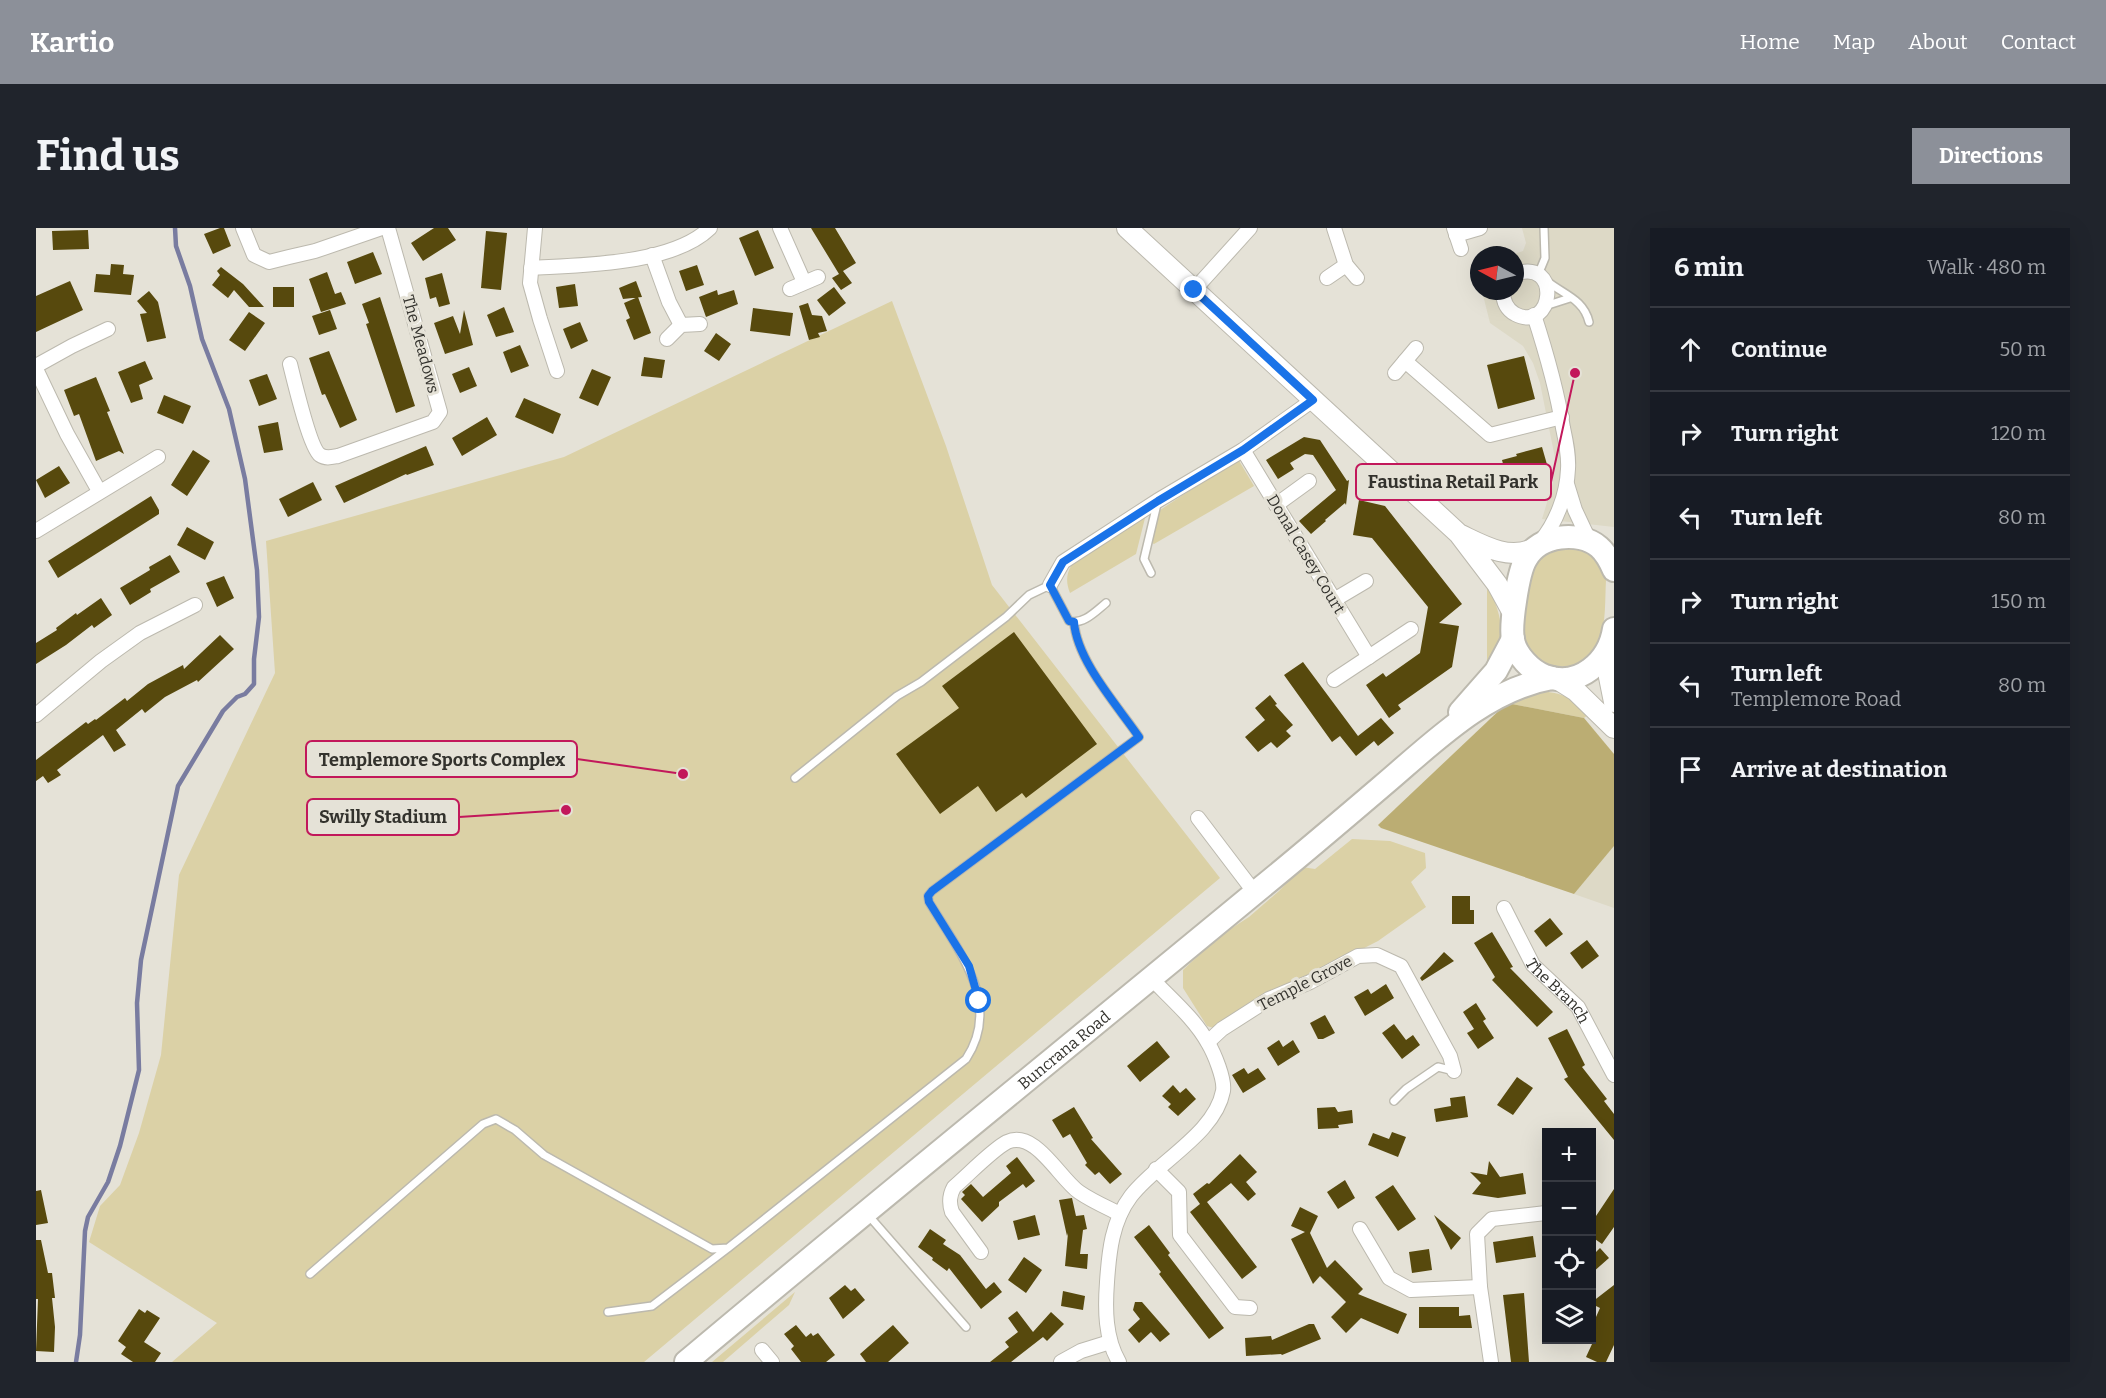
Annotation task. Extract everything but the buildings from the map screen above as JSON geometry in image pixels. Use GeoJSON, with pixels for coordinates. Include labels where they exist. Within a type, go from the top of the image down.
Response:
{"type":"FeatureCollection","features":[{"type":"Feature","properties":{"kind":"highway"},"geometry":{"type":"LineString","coordinates":[[1613,634],[1606,654],[1596,666],[1584,675],[1555,679],[1532,669],[1524,660],[1513,639],[1518,579],[1526,558],[1535,548],[1548,541],[1568,537],[1601,545],[1614,570]]}},
{"type":"Feature","properties":{"kind":"highway","name":"Buncrana Road"},"geometry":{"type":"LineString","coordinates":[[1441,737],[1496,671],[1513,639]]}},
{"type":"Feature","properties":{"kind":"highway","name":"Buncrana Road"},"geometry":{"type":"LineString","coordinates":[[686,1362],[1441,737],[1503,694],[1530,683],[1555,679]]}},
{"type":"Feature","properties":{"kind":"main road"},"geometry":{"type":"LineString","coordinates":[[1127,228],[1459,534],[1497,584],[1515,615]]}},
{"type":"Feature","properties":{"kind":"main road"},"geometry":{"type":"LineString","coordinates":[[1459,534],[1502,552],[1520,553],[1535,548]]}},
{"type":"Feature","properties":{"kind":"main road"},"geometry":{"type":"LineString","coordinates":[[1613,634],[1609,677],[1614,702]]}},
{"type":"Feature","properties":{"kind":"main road"},"geometry":{"type":"LineString","coordinates":[[1555,679],[1576,691],[1614,728]]}},
{"type":"Feature","properties":{"kind":"street"},"geometry":{"type":"LineString","coordinates":[[243,228],[254,255],[268,262],[315,251],[382,228]]}},
{"type":"Feature","properties":{"kind":"street","name":"The Meadows"},"geometry":{"type":"LineString","coordinates":[[290,364],[312,441],[317,454],[326,458],[338,456],[433,422],[440,412],[388,228]]}},
{"type":"Feature","properties":{"kind":"street"},"geometry":{"type":"LineString","coordinates":[[535,228],[530,284],[557,371]]}},
{"type":"Feature","properties":{"kind":"street"},"geometry":{"type":"LineString","coordinates":[[531,268],[613,263],[652,255],[685,245],[710,228]]}},
{"type":"Feature","properties":{"kind":"street"},"geometry":{"type":"LineString","coordinates":[[780,228],[804,282]]}},
{"type":"Feature","properties":{"kind":"street"},"geometry":{"type":"LineString","coordinates":[[1194,290],[1250,228]]}},
{"type":"Feature","properties":{"kind":"street"},"geometry":{"type":"LineString","coordinates":[[1334,228],[1346,265],[1358,278]]}},
{"type":"Feature","properties":{"kind":"street"},"geometry":{"type":"LineString","coordinates":[[1461,249],[1455,232],[1480,228]]}},
{"type":"Feature","properties":{"kind":"street"},"geometry":{"type":"LineString","coordinates":[[652,255],[669,302],[681,326]]}},
{"type":"Feature","properties":{"kind":"street"},"geometry":{"type":"LineString","coordinates":[[1327,278],[1346,265]]}},
{"type":"Feature","properties":{"kind":"street"},"geometry":{"type":"LineString","coordinates":[[1524,271],[1541,277],[1548,293],[1540,311],[1546,353],[1562,417],[1568,454],[1567,484],[1551,527],[1535,548]]}},
{"type":"Feature","properties":{"kind":"street"},"geometry":{"type":"LineString","coordinates":[[790,289],[818,278]]}},
{"type":"Feature","properties":{"kind":"street"},"geometry":{"type":"LineString","coordinates":[[1503,300],[1512,313],[1527,317],[1540,311]]}},
{"type":"Feature","properties":{"kind":"street"},"geometry":{"type":"LineString","coordinates":[[667,339],[681,326],[700,324]]}},
{"type":"Feature","properties":{"kind":"street"},"geometry":{"type":"LineString","coordinates":[[99,491],[67,434],[36,367],[108,329]]}},
{"type":"Feature","properties":{"kind":"street"},"geometry":{"type":"LineString","coordinates":[[1395,373],[1416,348]]}},
{"type":"Feature","properties":{"kind":"street"},"geometry":{"type":"LineString","coordinates":[[1405,360],[1490,435],[1562,417]]}},
{"type":"Feature","properties":{"kind":"street"},"geometry":{"type":"LineString","coordinates":[[1050,585],[1063,562],[1243,450],[1313,400]]}},
{"type":"Feature","properties":{"kind":"street","name":"Donal Casey Court"},"geometry":{"type":"LineString","coordinates":[[1243,450],[1369,657]]}},
{"type":"Feature","properties":{"kind":"street"},"geometry":{"type":"LineString","coordinates":[[36,531],[158,457]]}},
{"type":"Feature","properties":{"kind":"street"},"geometry":{"type":"LineString","coordinates":[[1276,505],[1309,480]]}},
{"type":"Feature","properties":{"kind":"street"},"geometry":{"type":"LineString","coordinates":[[1567,484],[1575,510],[1601,545]]}},
{"type":"Feature","properties":{"kind":"street"},"geometry":{"type":"LineString","coordinates":[[1334,600],[1366,581]]}},
{"type":"Feature","properties":{"kind":"street"},"geometry":{"type":"LineString","coordinates":[[36,715],[101,661],[140,633],[195,604]]}},
{"type":"Feature","properties":{"kind":"street"},"geometry":{"type":"LineString","coordinates":[[1334,680],[1411,629]]}},
{"type":"Feature","properties":{"kind":"street"},"geometry":{"type":"LineString","coordinates":[[1198,818],[1255,893]]}},
{"type":"Feature","properties":{"kind":"street","name":"The Branch"},"geometry":{"type":"LineString","coordinates":[[1504,908],[1533,965],[1578,1007],[1614,1075]]}},
{"type":"Feature","properties":{"kind":"street","name":"Temple Grove"},"geometry":{"type":"LineString","coordinates":[[1208,1042],[1222,1029],[1269,999],[1310,982],[1358,956],[1377,955],[1401,966],[1450,1056],[1454,1071]]}},
{"type":"Feature","properties":{"kind":"street"},"geometry":{"type":"LineString","coordinates":[[1119,1362],[1110,1342],[1107,1321],[1107,1278],[1112,1237],[1120,1214],[1131,1195],[1212,1118],[1223,1089],[1218,1065],[1208,1042],[1194,1023],[1151,978]]}},
{"type":"Feature","properties":{"kind":"street"},"geometry":{"type":"LineString","coordinates":[[981,1252],[952,1212],[951,1193],[954,1187],[1002,1145],[1014,1140],[1023,1140],[1032,1144],[1078,1191],[1120,1214]]}},
{"type":"Feature","properties":{"kind":"street"},"geometry":{"type":"LineString","coordinates":[[1156,1169],[1179,1192],[1180,1235],[1235,1307],[1251,1308]]}},
{"type":"Feature","properties":{"kind":"street"},"geometry":{"type":"LineString","coordinates":[[1491,1362],[1480,1287],[1477,1234],[1492,1219],[1542,1213]]}},
{"type":"Feature","properties":{"kind":"street"},"geometry":{"type":"LineString","coordinates":[[1360,1229],[1389,1278],[1411,1290],[1480,1287]]}},
{"type":"Feature","properties":{"kind":"street"},"geometry":{"type":"LineString","coordinates":[[1061,1362],[1081,1350],[1110,1342]]}},
{"type":"Feature","properties":{"kind":"street"},"geometry":{"type":"LineString","coordinates":[[762,1350],[772,1362]]}},
{"type":"Feature","properties":{"kind":"lane"},"geometry":{"type":"LineString","coordinates":[[1544,228],[1545,258],[1541,277],[1580,303],[1586,310],[1589,322]]}},
{"type":"Feature","properties":{"kind":"lane"},"geometry":{"type":"LineString","coordinates":[[1540,311],[1570,298]]}},
{"type":"Feature","properties":{"kind":"lane"},"geometry":{"type":"LineString","coordinates":[[1151,573],[1144,559],[1158,501]]}},
{"type":"Feature","properties":{"kind":"lane"},"geometry":{"type":"LineString","coordinates":[[795,778],[897,696],[921,682],[1006,617],[1029,595],[1050,585],[1069,621],[1074,622],[1088,617],[1106,603]]}},
{"type":"Feature","properties":{"kind":"lane"},"geometry":{"type":"LineString","coordinates":[[609,1312],[652,1306],[966,1059],[973,1049],[980,1019],[975,984],[969,966],[929,902],[928,896],[1139,737],[1084,659],[1074,631],[1074,622]]}},
{"type":"Feature","properties":{"kind":"lane"},"geometry":{"type":"LineString","coordinates":[[1394,1101],[1406,1089],[1438,1067],[1454,1071]]}},
{"type":"Feature","properties":{"kind":"lane"},"geometry":{"type":"LineString","coordinates":[[310,1274],[483,1124],[496,1119],[515,1130],[544,1155],[702,1244],[712,1249],[728,1248]]}},
{"type":"Feature","properties":{"kind":"lane"},"geometry":{"type":"LineString","coordinates":[[866,1211],[966,1327]]}},
{"type":"Feature","properties":{"kind":"shaded area"},"geometry":{"type":"Polygon","coordinates":[[[1522,228],[1614,228],[1614,527],[1542,519],[1556,463],[1540,383],[1533,363],[1523,346],[1490,323],[1484,300],[1524,300],[1524,248],[1526,243],[1522,228]]]}},
{"type":"Feature","properties":{"kind":"shaded area"},"geometry":{"type":"Polygon","coordinates":[[[892,301],[946,446],[992,585],[1220,878],[644,1362],[172,1362],[217,1323],[89,1242],[100,1206],[120,1185],[139,1133],[161,1055],[179,875],[275,673],[266,541],[564,457],[892,301]]]}},
{"type":"Feature","properties":{"kind":"shaded area"},"geometry":{"type":"Polygon","coordinates":[[[1238,459],[1254,486],[1154,544],[1152,543],[1160,510],[1238,459]]]}},
{"type":"Feature","properties":{"kind":"shaded area"},"geometry":{"type":"Polygon","coordinates":[[[1146,514],[1136,554],[1070,593],[1067,576],[1071,566],[1094,547],[1146,514]]]}},
{"type":"Feature","properties":{"kind":"shaded area"},"geometry":{"type":"Polygon","coordinates":[[[1573,546],[1595,558],[1605,573],[1603,626],[1600,640],[1585,660],[1564,667],[1552,666],[1541,662],[1525,643],[1523,620],[1526,580],[1530,569],[1543,552],[1573,546]]]}},
{"type":"Feature","properties":{"kind":"shaded area"},"geometry":{"type":"Polygon","coordinates":[[[1487,584],[1500,618],[1501,645],[1497,656],[1487,670],[1487,584]]]}},
{"type":"Feature","properties":{"kind":"shaded area"},"geometry":{"type":"Polygon","coordinates":[[[1538,691],[1566,697],[1589,714],[1584,718],[1507,703],[1538,691]]]}},
{"type":"Feature","properties":{"kind":"shaded area"},"geometry":{"type":"Polygon","coordinates":[[[1507,703],[1584,718],[1614,754],[1614,846],[1574,894],[1381,828],[1378,825],[1507,703]]]}},
{"type":"Feature","properties":{"kind":"shaded area"},"geometry":{"type":"Polygon","coordinates":[[[1352,839],[1390,841],[1425,853],[1426,868],[1411,882],[1426,907],[1378,941],[1321,970],[1273,990],[1251,1003],[1217,1029],[1207,1026],[1183,988],[1183,970],[1218,937],[1249,917],[1302,867],[1315,869],[1352,839]]]}},
{"type":"Feature","properties":{"kind":"shaded area"},"geometry":{"type":"Polygon","coordinates":[[[1614,846],[1614,908],[1574,894],[1614,846]]]}},
{"type":"Feature","properties":{"kind":"shaded area"},"geometry":{"type":"Polygon","coordinates":[[[795,1292],[789,1305],[723,1362],[712,1362],[795,1292]]]}},
{"type":"Feature","properties":{"kind":"waterway"},"geometry":{"type":"LineString","coordinates":[[76,1362],[80,1335],[85,1231],[88,1217],[108,1182],[120,1146],[139,1070],[137,1003],[141,960],[178,786],[223,711],[254,684],[254,659],[259,617],[257,570],[245,479],[229,409],[202,339],[190,286],[176,246],[175,228]]}},
{"type":"Feature","properties":{"kind":"place","name":"Faustina Retail Park"},"geometry":{"type":"Point","coordinates":[1575,373]}},
{"type":"Feature","properties":{"kind":"place","name":"Templemore Sports Complex"},"geometry":{"type":"Point","coordinates":[683,774]}},
{"type":"Feature","properties":{"kind":"place","name":"Swilly Stadium"},"geometry":{"type":"Point","coordinates":[566,810]}},
{"type":"Feature","properties":{"kind":"route"},"geometry":{"type":"LineString","coordinates":[[979,1001],[969,966],[929,902],[928,896],[1139,737],[1084,659],[1074,631],[1074,622],[1069,621],[1050,585],[1063,562],[1243,450],[1313,400],[1194,290]]}}]}
